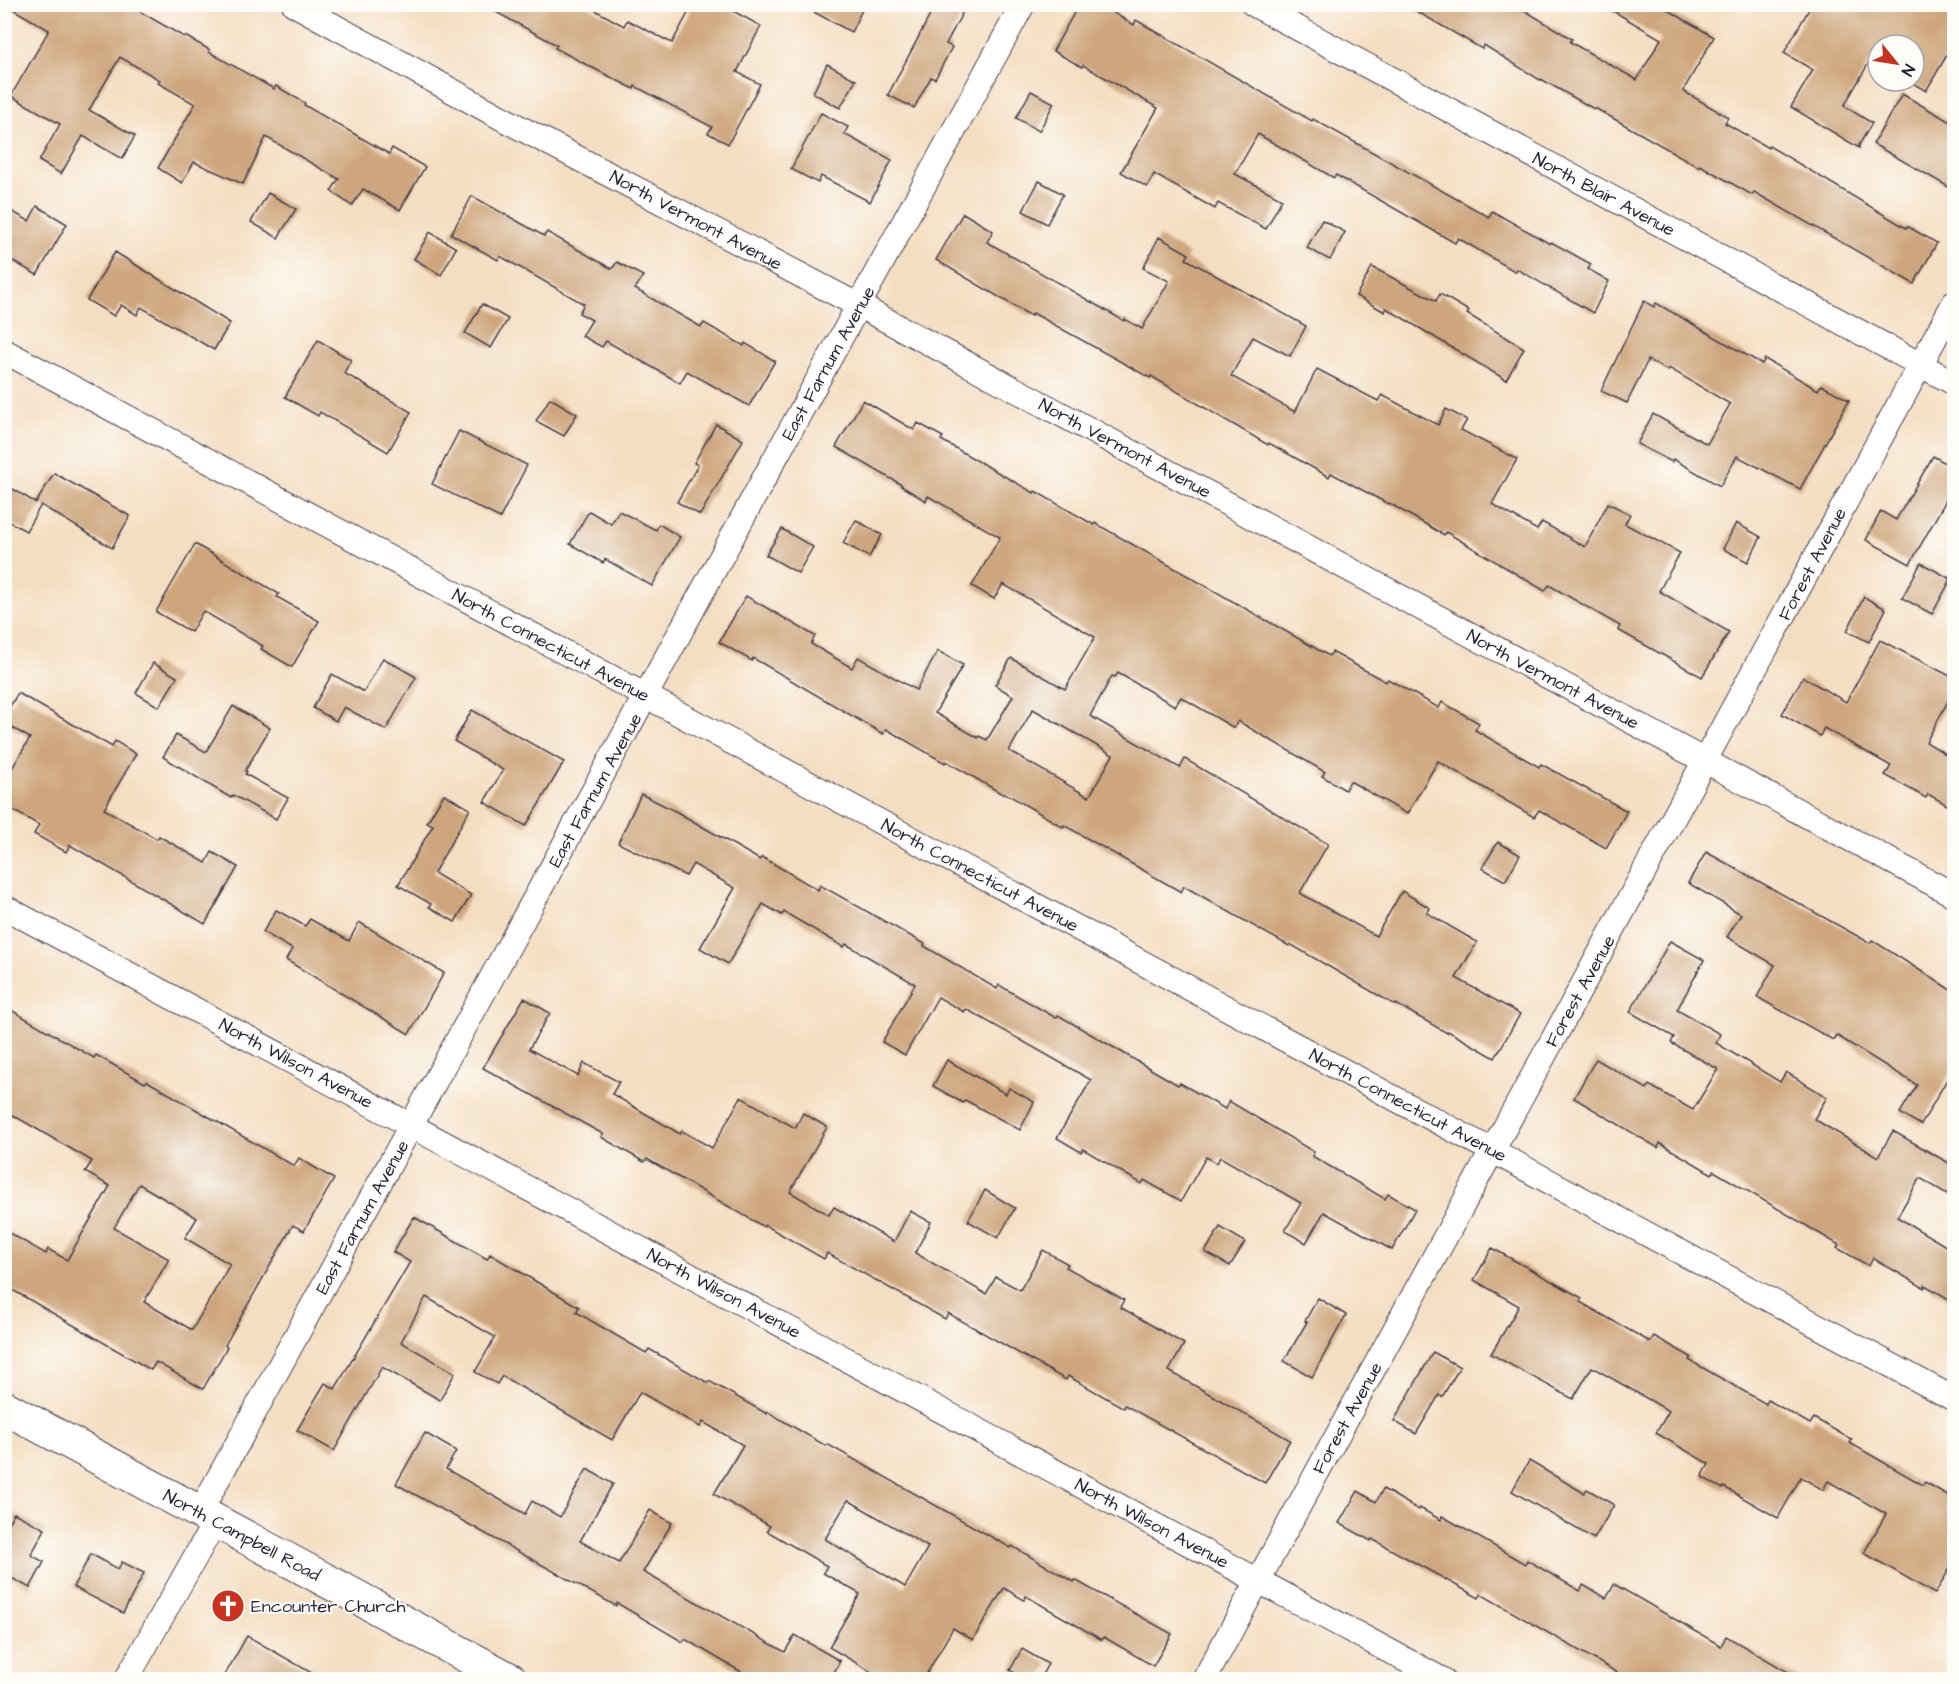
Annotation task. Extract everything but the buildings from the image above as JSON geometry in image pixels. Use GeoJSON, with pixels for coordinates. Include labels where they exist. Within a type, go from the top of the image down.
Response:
{"type":"FeatureCollection","features":[{"type":"Feature","properties":{"kind":"street","name":"North Vermont Avenue"},"geometry":{"type":"LineString","coordinates":[[294,4],[509,122],[860,306],[1954,895]]}},
{"type":"Feature","properties":{"kind":"street","name":"East Farnum Avenue"},"geometry":{"type":"LineString","coordinates":[[126,1680],[208,1516],[412,1125],[1023,4]]}},
{"type":"Feature","properties":{"kind":"street","name":"North Blair Avenue"},"geometry":{"type":"LineString","coordinates":[[1253,4],[1954,383]]}},
{"type":"Feature","properties":{"kind":"street","name":"Forest Avenue"},"geometry":{"type":"LineString","coordinates":[[1204,1680],[1954,303]]}},
{"type":"Feature","properties":{"kind":"street","name":"North Connecticut Avenue"},"geometry":{"type":"LineString","coordinates":[[4,351],[1954,1399]]}},
{"type":"Feature","properties":{"kind":"street","name":"North Wilson Avenue"},"geometry":{"type":"LineString","coordinates":[[4,907],[1443,1680]]}},
{"type":"Feature","properties":{"kind":"street","name":"North Campbell Road"},"geometry":{"type":"LineString","coordinates":[[6,1413],[208,1516],[511,1680]]}},
{"type":"Feature","properties":{"kind":"place","name":"Encounter Church"},"geometry":{"type":"Point","coordinates":[228,1606]}}]}
